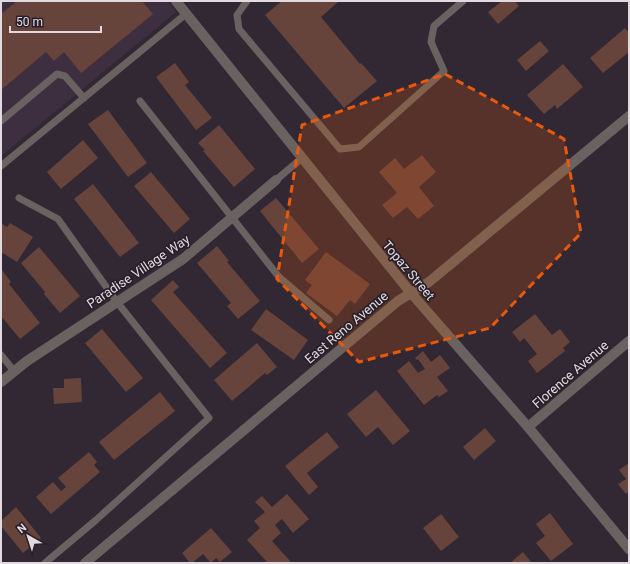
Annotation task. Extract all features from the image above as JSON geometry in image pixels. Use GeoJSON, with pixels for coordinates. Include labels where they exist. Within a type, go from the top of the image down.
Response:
{"type":"FeatureCollection","features":[{"type":"Feature","properties":{"kind":"street","name":"Topaz Street"},"geometry":{"type":"LineString","coordinates":[[176,1],[411,293],[528,428],[629,549]]}},
{"type":"Feature","properties":{"kind":"street","name":"East Reno Avenue"},"geometry":{"type":"LineString","coordinates":[[84,563],[398,301],[429,282],[629,116]]}},
{"type":"Feature","properties":{"kind":"street","name":"Paradise Village Way"},"geometry":{"type":"LineString","coordinates":[[1,382],[26,360],[183,259],[276,180]]}},
{"type":"Feature","properties":{"kind":"street","name":"Florence Avenue"},"geometry":{"type":"LineString","coordinates":[[528,428],[629,341]]}},
{"type":"Feature","properties":{"kind":"lane"},"geometry":{"type":"LineString","coordinates":[[247,1],[238,15],[239,29],[340,149],[359,147],[444,71],[431,42],[434,26],[463,1]]}},
{"type":"Feature","properties":{"kind":"lane"},"geometry":{"type":"LineString","coordinates":[[1,166],[187,14]]}},
{"type":"Feature","properties":{"kind":"lane"},"geometry":{"type":"LineString","coordinates":[[1,121],[57,74],[65,76],[84,98]]}},
{"type":"Feature","properties":{"kind":"lane"},"geometry":{"type":"LineString","coordinates":[[140,101],[279,277],[329,320]]}},
{"type":"Feature","properties":{"kind":"lane","name":"Paradise Village Way"},"geometry":{"type":"LineString","coordinates":[[276,180],[302,158]]}},
{"type":"Feature","properties":{"kind":"lane"},"geometry":{"type":"LineString","coordinates":[[18,198],[58,219],[117,302],[209,418],[96,520],[45,563]]}},
{"type":"Feature","properties":{"kind":"lane"},"geometry":{"type":"LineString","coordinates":[[1,355],[14,371]]}},
{"type":"Feature","properties":{"kind":"highlighted area"},"geometry":{"type":"Polygon","coordinates":[[[445,74],[564,139],[581,233],[490,328],[359,362],[277,279],[302,125],[445,74]]]}},
{"type":"Feature","properties":{"kind":"shaded area"},"geometry":{"type":"Polygon","coordinates":[[[1,1],[167,1],[176,12],[1,156],[1,1]]]}},
{"type":"Feature","properties":{"kind":"building"},"geometry":{"type":"Polygon","coordinates":[[[17,1],[142,1],[153,14],[81,73],[64,52],[54,61],[46,52],[1,90],[1,14],[17,1]]]}},
{"type":"Feature","properties":{"kind":"building"},"geometry":{"type":"Polygon","coordinates":[[[282,1],[339,1],[321,17],[360,64],[361,63],[377,81],[344,108],[265,15],[282,1]]]}},
{"type":"Feature","properties":{"kind":"building"},"geometry":{"type":"Polygon","coordinates":[[[502,1],[515,1],[519,6],[498,24],[488,12],[502,1]]]}},
{"type":"Feature","properties":{"kind":"building"},"geometry":{"type":"Polygon","coordinates":[[[625,28],[629,33],[629,52],[603,73],[590,58],[625,28]]]}},
{"type":"Feature","properties":{"kind":"building"},"geometry":{"type":"Polygon","coordinates":[[[540,41],[549,51],[526,71],[517,60],[540,41]]]}},
{"type":"Feature","properties":{"kind":"building"},"geometry":{"type":"Polygon","coordinates":[[[175,63],[189,82],[185,85],[212,118],[196,130],[156,77],[175,63]]]}},
{"type":"Feature","properties":{"kind":"building"},"geometry":{"type":"Polygon","coordinates":[[[563,64],[583,87],[557,109],[555,105],[544,114],[527,95],[563,64]]]}},
{"type":"Feature","properties":{"kind":"building"},"geometry":{"type":"Polygon","coordinates":[[[108,110],[147,163],[128,177],[88,124],[108,110]]]}},
{"type":"Feature","properties":{"kind":"building"},"geometry":{"type":"Polygon","coordinates":[[[219,125],[255,169],[234,187],[198,143],[219,125]]]}},
{"type":"Feature","properties":{"kind":"building"},"geometry":{"type":"Polygon","coordinates":[[[83,140],[98,158],[61,189],[47,172],[83,140]]]}},
{"type":"Feature","properties":{"kind":"building"},"geometry":{"type":"Polygon","coordinates":[[[422,155],[436,172],[419,187],[434,206],[418,219],[407,207],[393,218],[382,205],[397,193],[379,172],[395,158],[404,169],[422,155]]]}},
{"type":"Feature","properties":{"kind":"building"},"geometry":{"type":"Polygon","coordinates":[[[151,172],[190,219],[174,233],[134,186],[151,172]]]}},
{"type":"Feature","properties":{"kind":"building"},"geometry":{"type":"Polygon","coordinates":[[[93,184],[139,243],[120,257],[74,199],[93,184]]]}},
{"type":"Feature","properties":{"kind":"building"},"geometry":{"type":"Polygon","coordinates":[[[276,198],[319,249],[302,263],[260,211],[276,198]]]}},
{"type":"Feature","properties":{"kind":"building"},"geometry":{"type":"Polygon","coordinates":[[[1,223],[7,227],[10,223],[33,237],[17,262],[1,252],[1,223]]]}},
{"type":"Feature","properties":{"kind":"building"},"geometry":{"type":"Polygon","coordinates":[[[217,246],[229,261],[227,262],[260,301],[238,319],[227,306],[231,303],[197,263],[217,246]]]}},
{"type":"Feature","properties":{"kind":"building"},"geometry":{"type":"Polygon","coordinates":[[[39,247],[80,296],[60,313],[21,263],[39,247]]]}},
{"type":"Feature","properties":{"kind":"building"},"geometry":{"type":"Polygon","coordinates":[[[326,252],[370,284],[355,304],[350,300],[337,316],[306,293],[312,285],[305,280],[326,252]]]}},
{"type":"Feature","properties":{"kind":"building"},"geometry":{"type":"Polygon","coordinates":[[[2,270],[11,282],[9,284],[40,323],[20,339],[1,316],[2,270]]]}},
{"type":"Feature","properties":{"kind":"building"},"geometry":{"type":"Polygon","coordinates":[[[173,280],[179,287],[173,292],[227,353],[210,368],[151,300],[173,280]]]}},
{"type":"Feature","properties":{"kind":"building"},"geometry":{"type":"Polygon","coordinates":[[[266,309],[308,340],[294,360],[251,330],[266,309]]]}},
{"type":"Feature","properties":{"kind":"building"},"geometry":{"type":"Polygon","coordinates":[[[535,314],[552,335],[560,329],[570,342],[563,348],[565,351],[537,373],[528,361],[537,354],[524,338],[520,342],[512,332],[535,314]]]}},
{"type":"Feature","properties":{"kind":"building"},"geometry":{"type":"Polygon","coordinates":[[[102,329],[143,378],[126,392],[85,343],[102,329]]]}},
{"type":"Feature","properties":{"kind":"building"},"geometry":{"type":"Polygon","coordinates":[[[257,343],[277,367],[267,375],[265,373],[232,401],[214,380],[257,343]]]}},
{"type":"Feature","properties":{"kind":"building"},"geometry":{"type":"Polygon","coordinates":[[[423,351],[431,362],[440,355],[450,368],[437,377],[448,391],[439,397],[437,395],[424,405],[397,371],[409,361],[418,373],[425,369],[418,359],[417,360],[415,358],[423,351]]]}},
{"type":"Feature","properties":{"kind":"building"},"geometry":{"type":"Polygon","coordinates":[[[81,378],[82,402],[54,404],[53,388],[64,388],[64,379],[81,378]]]}},
{"type":"Feature","properties":{"kind":"building"},"geometry":{"type":"Polygon","coordinates":[[[376,390],[410,431],[393,445],[378,427],[366,437],[347,414],[376,390]]]}},
{"type":"Feature","properties":{"kind":"building"},"geometry":{"type":"Polygon","coordinates":[[[160,392],[175,411],[114,460],[99,442],[160,392]]]}},
{"type":"Feature","properties":{"kind":"building"},"geometry":{"type":"Polygon","coordinates":[[[485,428],[496,441],[474,460],[463,447],[485,428]]]}},
{"type":"Feature","properties":{"kind":"building"},"geometry":{"type":"Polygon","coordinates":[[[327,432],[339,447],[307,473],[318,487],[309,495],[285,466],[327,432]]]}},
{"type":"Feature","properties":{"kind":"building"},"geometry":{"type":"Polygon","coordinates":[[[89,452],[97,462],[94,465],[100,472],[51,514],[36,497],[53,482],[61,491],[66,487],[58,478],[89,452]]]}},
{"type":"Feature","properties":{"kind":"building"},"geometry":{"type":"Polygon","coordinates":[[[629,463],[629,491],[626,494],[618,484],[626,479],[619,470],[629,463]]]}},
{"type":"Feature","properties":{"kind":"building"},"geometry":{"type":"Polygon","coordinates":[[[287,494],[309,519],[293,533],[282,519],[275,525],[281,533],[272,541],[291,562],[268,563],[247,540],[260,528],[254,521],[265,512],[255,502],[262,496],[272,507],[287,494]]]}},
{"type":"Feature","properties":{"kind":"building"},"geometry":{"type":"Polygon","coordinates":[[[16,507],[41,538],[23,553],[1,526],[1,521],[16,507]]]}},
{"type":"Feature","properties":{"kind":"building"},"geometry":{"type":"Polygon","coordinates":[[[550,513],[573,544],[551,561],[536,543],[545,536],[536,524],[550,513]]]}},
{"type":"Feature","properties":{"kind":"building"},"geometry":{"type":"Polygon","coordinates":[[[441,514],[459,537],[441,551],[423,528],[441,514]]]}},
{"type":"Feature","properties":{"kind":"building"},"geometry":{"type":"Polygon","coordinates":[[[211,528],[232,552],[220,562],[216,558],[211,563],[203,554],[190,563],[182,553],[211,528]]]}},
{"type":"Feature","properties":{"kind":"building"},"geometry":{"type":"Polygon","coordinates":[[[523,552],[532,563],[510,563],[523,552]]]}}]}
